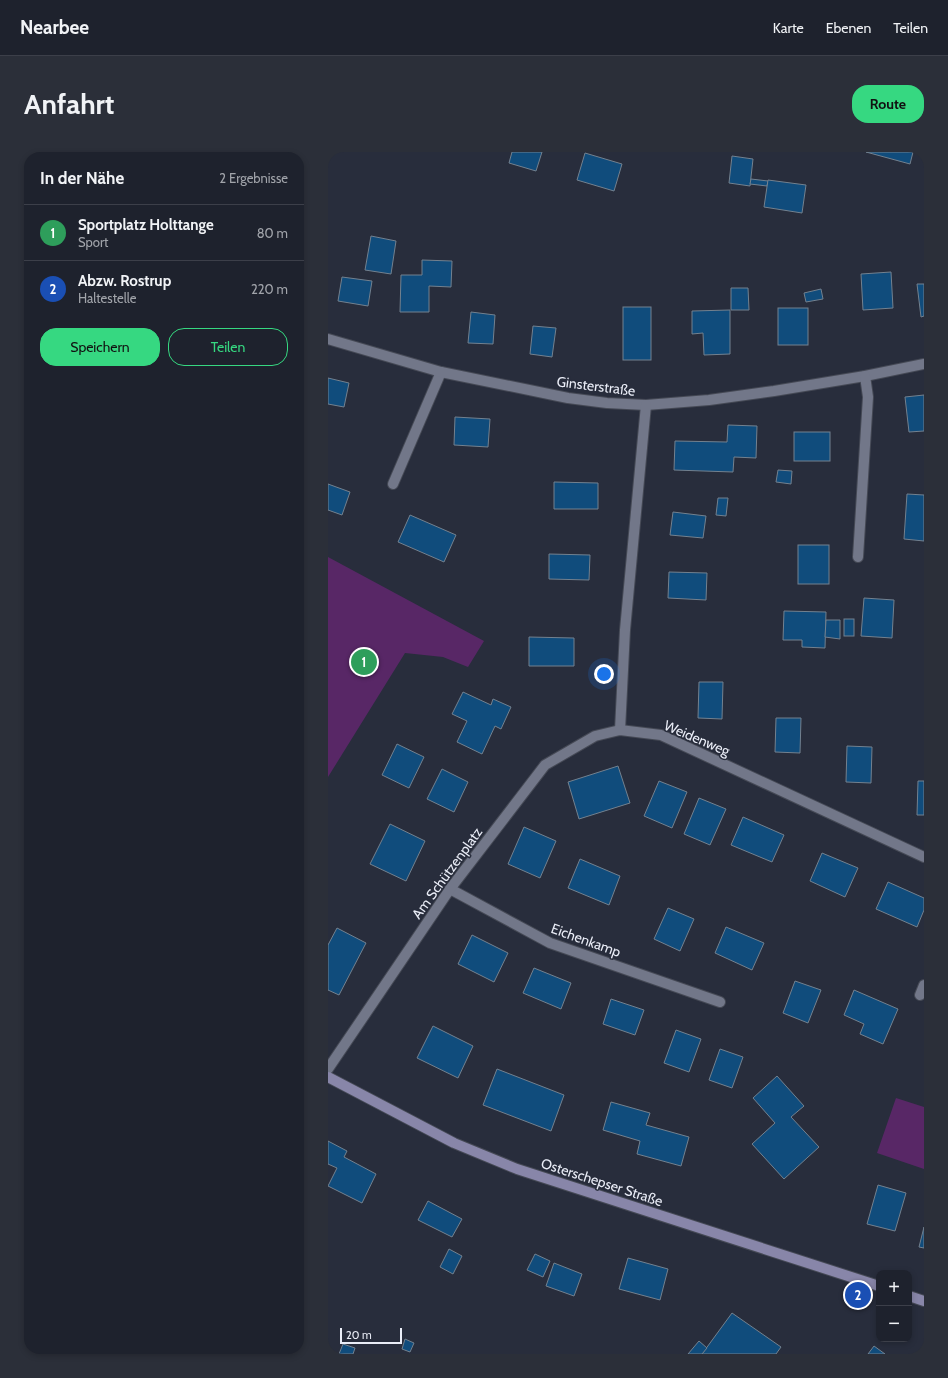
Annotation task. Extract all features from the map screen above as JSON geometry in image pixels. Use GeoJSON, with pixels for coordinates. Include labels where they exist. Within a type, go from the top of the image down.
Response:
{"type":"FeatureCollection","features":[{"type":"Feature","properties":{"kind":"main road","name":"Osterschepser Straße"},"geometry":{"type":"LineString","coordinates":[[328,1077],[454,1143],[517,1169],[876,1285]]}},
{"type":"Feature","properties":{"kind":"main road"},"geometry":{"type":"LineString","coordinates":[[912,1297],[924,1301]]}},
{"type":"Feature","properties":{"kind":"street","name":"Ginsterstraße"},"geometry":{"type":"LineString","coordinates":[[328,339],[441,372],[568,398],[607,403],[646,405],[708,400],[774,391],[865,376],[924,364]]}},
{"type":"Feature","properties":{"kind":"street"},"geometry":{"type":"LineString","coordinates":[[393,484],[441,372]]}},
{"type":"Feature","properties":{"kind":"street"},"geometry":{"type":"LineString","coordinates":[[858,557],[868,397],[865,376]]}},
{"type":"Feature","properties":{"kind":"street"},"geometry":{"type":"LineString","coordinates":[[620,730],[625,630],[646,405]]}},
{"type":"Feature","properties":{"kind":"street","name":"Weidenweg"},"geometry":{"type":"LineString","coordinates":[[620,730],[661,735],[924,857]]}},
{"type":"Feature","properties":{"kind":"street","name":"Am Schützenplatz"},"geometry":{"type":"LineString","coordinates":[[328,1069],[450,889],[545,765],[595,736],[620,730]]}},
{"type":"Feature","properties":{"kind":"street","name":"Eichenkamp"},"geometry":{"type":"LineString","coordinates":[[450,889],[550,943],[720,1002]]}},
{"type":"Feature","properties":{"kind":"shaded area"},"geometry":{"type":"Polygon","coordinates":[[[328,557],[484,641],[468,667],[443,657],[405,653],[328,777],[328,557]]]}},
{"type":"Feature","properties":{"kind":"shaded area"},"geometry":{"type":"Polygon","coordinates":[[[896,1098],[924,1107],[924,1169],[877,1153],[896,1098]]]}},
{"type":"Feature","properties":{"kind":"building"},"geometry":{"type":"Polygon","coordinates":[[[512,152],[542,152],[536,171],[509,163],[512,152]]]}},
{"type":"Feature","properties":{"kind":"building"},"geometry":{"type":"Polygon","coordinates":[[[866,152],[913,152],[910,164],[866,152]]]}},
{"type":"Feature","properties":{"kind":"building"},"geometry":{"type":"Polygon","coordinates":[[[585,153],[622,164],[614,191],[577,180],[585,153]]]}},
{"type":"Feature","properties":{"kind":"building"},"geometry":{"type":"Polygon","coordinates":[[[732,156],[753,159],[750,186],[729,183],[732,156]]]}},
{"type":"Feature","properties":{"kind":"building"},"geometry":{"type":"Polygon","coordinates":[[[751,179],[768,181],[767,186],[750,184],[751,179]]]}},
{"type":"Feature","properties":{"kind":"building"},"geometry":{"type":"Polygon","coordinates":[[[768,180],[806,185],[802,213],[764,207],[768,180]]]}},
{"type":"Feature","properties":{"kind":"building"},"geometry":{"type":"Polygon","coordinates":[[[371,236],[396,241],[391,274],[365,270],[371,236]]]}},
{"type":"Feature","properties":{"kind":"building"},"geometry":{"type":"Polygon","coordinates":[[[422,260],[452,261],[451,287],[429,286],[429,312],[400,312],[401,275],[422,275],[422,260]]]}},
{"type":"Feature","properties":{"kind":"building"},"geometry":{"type":"Polygon","coordinates":[[[891,272],[893,308],[863,310],[861,274],[891,272]]]}},
{"type":"Feature","properties":{"kind":"building"},"geometry":{"type":"Polygon","coordinates":[[[342,277],[372,281],[368,306],[338,301],[342,277]]]}},
{"type":"Feature","properties":{"kind":"building"},"geometry":{"type":"Polygon","coordinates":[[[917,284],[924,284],[924,316],[921,317],[917,284]]]}},
{"type":"Feature","properties":{"kind":"building"},"geometry":{"type":"Polygon","coordinates":[[[731,288],[748,288],[749,310],[731,310],[731,288]]]}},
{"type":"Feature","properties":{"kind":"building"},"geometry":{"type":"Polygon","coordinates":[[[821,289],[823,299],[806,302],[804,293],[821,289]]]}},
{"type":"Feature","properties":{"kind":"building"},"geometry":{"type":"Polygon","coordinates":[[[623,307],[651,307],[651,360],[623,360],[623,307]]]}},
{"type":"Feature","properties":{"kind":"building"},"geometry":{"type":"Polygon","coordinates":[[[778,308],[808,308],[808,345],[778,345],[778,308]]]}},
{"type":"Feature","properties":{"kind":"building"},"geometry":{"type":"Polygon","coordinates":[[[730,310],[730,354],[704,355],[703,333],[692,334],[692,311],[730,310]]]}},
{"type":"Feature","properties":{"kind":"building"},"geometry":{"type":"Polygon","coordinates":[[[471,312],[495,315],[493,344],[468,343],[471,312]]]}},
{"type":"Feature","properties":{"kind":"building"},"geometry":{"type":"Polygon","coordinates":[[[533,326],[556,328],[552,357],[530,354],[533,326]]]}},
{"type":"Feature","properties":{"kind":"building"},"geometry":{"type":"Polygon","coordinates":[[[328,378],[349,383],[344,407],[328,404],[328,378]]]}},
{"type":"Feature","properties":{"kind":"building"},"geometry":{"type":"Polygon","coordinates":[[[924,395],[924,431],[909,432],[905,397],[924,395]]]}},
{"type":"Feature","properties":{"kind":"building"},"geometry":{"type":"Polygon","coordinates":[[[455,417],[490,419],[488,447],[454,445],[455,417]]]}},
{"type":"Feature","properties":{"kind":"building"},"geometry":{"type":"Polygon","coordinates":[[[728,425],[757,426],[756,458],[734,457],[733,472],[674,470],[675,441],[727,442],[728,425]]]}},
{"type":"Feature","properties":{"kind":"building"},"geometry":{"type":"Polygon","coordinates":[[[794,432],[830,432],[830,461],[794,461],[794,432]]]}},
{"type":"Feature","properties":{"kind":"building"},"geometry":{"type":"Polygon","coordinates":[[[778,470],[792,471],[791,484],[776,482],[778,470]]]}},
{"type":"Feature","properties":{"kind":"building"},"geometry":{"type":"Polygon","coordinates":[[[554,482],[598,483],[598,509],[554,509],[554,482]]]}},
{"type":"Feature","properties":{"kind":"building"},"geometry":{"type":"Polygon","coordinates":[[[328,484],[350,492],[342,515],[328,510],[328,484]]]}},
{"type":"Feature","properties":{"kind":"building"},"geometry":{"type":"Polygon","coordinates":[[[907,494],[924,495],[924,541],[904,539],[907,494]]]}},
{"type":"Feature","properties":{"kind":"building"},"geometry":{"type":"Polygon","coordinates":[[[718,498],[728,498],[726,516],[716,515],[718,498]]]}},
{"type":"Feature","properties":{"kind":"building"},"geometry":{"type":"Polygon","coordinates":[[[673,512],[706,516],[703,538],[670,535],[673,512]]]}},
{"type":"Feature","properties":{"kind":"building"},"geometry":{"type":"Polygon","coordinates":[[[410,515],[456,535],[444,562],[398,542],[410,515]]]}},
{"type":"Feature","properties":{"kind":"building"},"geometry":{"type":"Polygon","coordinates":[[[798,545],[829,545],[829,584],[798,584],[798,545]]]}},
{"type":"Feature","properties":{"kind":"building"},"geometry":{"type":"Polygon","coordinates":[[[549,554],[590,555],[589,580],[549,579],[549,554]]]}},
{"type":"Feature","properties":{"kind":"building"},"geometry":{"type":"Polygon","coordinates":[[[669,572],[707,573],[706,600],[668,598],[669,572]]]}},
{"type":"Feature","properties":{"kind":"building"},"geometry":{"type":"Polygon","coordinates":[[[864,598],[894,600],[892,638],[861,636],[864,598]]]}},
{"type":"Feature","properties":{"kind":"building"},"geometry":{"type":"Polygon","coordinates":[[[784,611],[826,612],[825,648],[802,647],[802,640],[783,640],[784,611]]]}},
{"type":"Feature","properties":{"kind":"building"},"geometry":{"type":"Polygon","coordinates":[[[844,619],[854,619],[854,636],[844,636],[844,619]]]}},
{"type":"Feature","properties":{"kind":"building"},"geometry":{"type":"Polygon","coordinates":[[[826,620],[840,620],[840,639],[825,637],[826,620]]]}},
{"type":"Feature","properties":{"kind":"building"},"geometry":{"type":"Polygon","coordinates":[[[529,637],[574,638],[574,666],[529,666],[529,637]]]}},
{"type":"Feature","properties":{"kind":"building"},"geometry":{"type":"Polygon","coordinates":[[[699,682],[723,682],[722,719],[698,718],[699,682]]]}},
{"type":"Feature","properties":{"kind":"building"},"geometry":{"type":"Polygon","coordinates":[[[463,692],[491,705],[493,699],[511,707],[501,729],[495,726],[482,754],[457,742],[467,721],[452,714],[463,692]]]}},
{"type":"Feature","properties":{"kind":"building"},"geometry":{"type":"Polygon","coordinates":[[[776,718],[801,718],[800,753],[775,752],[776,718]]]}},
{"type":"Feature","properties":{"kind":"building"},"geometry":{"type":"Polygon","coordinates":[[[397,744],[424,757],[409,788],[382,775],[397,744]]]}},
{"type":"Feature","properties":{"kind":"building"},"geometry":{"type":"Polygon","coordinates":[[[847,746],[872,747],[871,783],[846,782],[847,746]]]}},
{"type":"Feature","properties":{"kind":"building"},"geometry":{"type":"Polygon","coordinates":[[[618,766],[630,803],[579,819],[568,782],[618,766]]]}},
{"type":"Feature","properties":{"kind":"building"},"geometry":{"type":"Polygon","coordinates":[[[442,769],[468,782],[454,812],[427,799],[442,769]]]}},
{"type":"Feature","properties":{"kind":"building"},"geometry":{"type":"Polygon","coordinates":[[[659,781],[687,792],[672,828],[644,816],[659,781]]]}},
{"type":"Feature","properties":{"kind":"building"},"geometry":{"type":"Polygon","coordinates":[[[918,781],[924,781],[924,815],[917,815],[918,781]]]}},
{"type":"Feature","properties":{"kind":"building"},"geometry":{"type":"Polygon","coordinates":[[[699,798],[726,809],[710,845],[684,834],[699,798]]]}},
{"type":"Feature","properties":{"kind":"building"},"geometry":{"type":"Polygon","coordinates":[[[743,817],[784,835],[772,862],[731,845],[743,817]]]}},
{"type":"Feature","properties":{"kind":"building"},"geometry":{"type":"Polygon","coordinates":[[[390,824],[425,841],[406,881],[370,864],[390,824]]]}},
{"type":"Feature","properties":{"kind":"building"},"geometry":{"type":"Polygon","coordinates":[[[524,827],[556,841],[540,878],[508,864],[524,827]]]}},
{"type":"Feature","properties":{"kind":"building"},"geometry":{"type":"Polygon","coordinates":[[[822,853],[858,868],[845,897],[810,881],[822,853]]]}},
{"type":"Feature","properties":{"kind":"building"},"geometry":{"type":"Polygon","coordinates":[[[580,859],[620,876],[609,905],[568,888],[580,859]]]}},
{"type":"Feature","properties":{"kind":"building"},"geometry":{"type":"Polygon","coordinates":[[[888,882],[924,898],[924,910],[917,927],[876,909],[888,882]]]}},
{"type":"Feature","properties":{"kind":"building"},"geometry":{"type":"Polygon","coordinates":[[[668,908],[694,919],[680,951],[654,939],[668,908]]]}},
{"type":"Feature","properties":{"kind":"building"},"geometry":{"type":"Polygon","coordinates":[[[726,927],[764,943],[752,970],[715,953],[726,927]]]}},
{"type":"Feature","properties":{"kind":"building"},"geometry":{"type":"Polygon","coordinates":[[[337,928],[366,943],[339,995],[328,990],[328,945],[337,928]]]}},
{"type":"Feature","properties":{"kind":"building"},"geometry":{"type":"Polygon","coordinates":[[[472,935],[508,953],[494,982],[458,964],[472,935]]]}},
{"type":"Feature","properties":{"kind":"building"},"geometry":{"type":"Polygon","coordinates":[[[534,968],[571,983],[561,1009],[523,993],[534,968]]]}},
{"type":"Feature","properties":{"kind":"building"},"geometry":{"type":"Polygon","coordinates":[[[795,981],[821,990],[808,1023],[783,1013],[795,981]]]}},
{"type":"Feature","properties":{"kind":"building"},"geometry":{"type":"Polygon","coordinates":[[[854,990],[898,1009],[883,1044],[860,1034],[864,1024],[844,1015],[854,990]]]}},
{"type":"Feature","properties":{"kind":"building"},"geometry":{"type":"Polygon","coordinates":[[[611,999],[644,1010],[635,1035],[603,1024],[611,999]]]}},
{"type":"Feature","properties":{"kind":"building"},"geometry":{"type":"Polygon","coordinates":[[[433,1026],[473,1046],[458,1078],[417,1058],[433,1026]]]}},
{"type":"Feature","properties":{"kind":"building"},"geometry":{"type":"Polygon","coordinates":[[[676,1030],[701,1039],[689,1072],[664,1063],[676,1030]]]}},
{"type":"Feature","properties":{"kind":"building"},"geometry":{"type":"Polygon","coordinates":[[[720,1049],[743,1057],[732,1088],[709,1080],[720,1049]]]}},
{"type":"Feature","properties":{"kind":"building"},"geometry":{"type":"Polygon","coordinates":[[[497,1069],[564,1095],[551,1131],[483,1105],[497,1069]]]}},
{"type":"Feature","properties":{"kind":"building"},"geometry":{"type":"Polygon","coordinates":[[[777,1076],[804,1106],[791,1117],[819,1147],[784,1179],[752,1144],[775,1123],[753,1098],[777,1076]]]}},
{"type":"Feature","properties":{"kind":"building"},"geometry":{"type":"Polygon","coordinates":[[[611,1102],[650,1113],[646,1125],[689,1137],[681,1166],[637,1154],[640,1141],[603,1130],[611,1102]]]}},
{"type":"Feature","properties":{"kind":"building"},"geometry":{"type":"Polygon","coordinates":[[[328,1141],[347,1151],[344,1157],[376,1174],[362,1203],[328,1186],[337,1168],[328,1164],[328,1141]]]}},
{"type":"Feature","properties":{"kind":"building"},"geometry":{"type":"Polygon","coordinates":[[[878,1185],[906,1193],[895,1231],[867,1224],[878,1185]]]}},
{"type":"Feature","properties":{"kind":"building"},"geometry":{"type":"Polygon","coordinates":[[[428,1201],[462,1219],[452,1237],[418,1220],[428,1201]]]}},
{"type":"Feature","properties":{"kind":"building"},"geometry":{"type":"Polygon","coordinates":[[[924,1227],[924,1248],[919,1247],[924,1227]]]}},
{"type":"Feature","properties":{"kind":"building"},"geometry":{"type":"Polygon","coordinates":[[[449,1249],[462,1256],[453,1274],[440,1267],[449,1249]]]}},
{"type":"Feature","properties":{"kind":"building"},"geometry":{"type":"Polygon","coordinates":[[[535,1254],[550,1261],[543,1277],[527,1270],[535,1254]]]}},
{"type":"Feature","properties":{"kind":"building"},"geometry":{"type":"Polygon","coordinates":[[[628,1258],[668,1269],[660,1300],[619,1289],[628,1258]]]}},
{"type":"Feature","properties":{"kind":"building"},"geometry":{"type":"Polygon","coordinates":[[[554,1263],[582,1274],[574,1296],[546,1286],[554,1263]]]}},
{"type":"Feature","properties":{"kind":"building"},"geometry":{"type":"Polygon","coordinates":[[[732,1313],[781,1347],[776,1354],[702,1354],[732,1313]]]}},
{"type":"Feature","properties":{"kind":"building"},"geometry":{"type":"Polygon","coordinates":[[[405,1339],[414,1343],[410,1352],[402,1349],[405,1339]]]}},
{"type":"Feature","properties":{"kind":"building"},"geometry":{"type":"Polygon","coordinates":[[[699,1341],[707,1348],[702,1354],[688,1354],[699,1341]]]}},
{"type":"Feature","properties":{"kind":"building"},"geometry":{"type":"Polygon","coordinates":[[[343,1344],[355,1348],[353,1354],[339,1354],[343,1344]]]}},
{"type":"Feature","properties":{"kind":"building"},"geometry":{"type":"Polygon","coordinates":[[[874,1346],[885,1354],[868,1354],[874,1346]]]}},
{"type":"Feature","properties":{"kind":"place","name":"Sportplatz Holttange"},"geometry":{"type":"Point","coordinates":[364,662]}},
{"type":"Feature","properties":{"kind":"place","name":"Abzw. Rostrup"},"geometry":{"type":"Point","coordinates":[858,1295]}}]}
